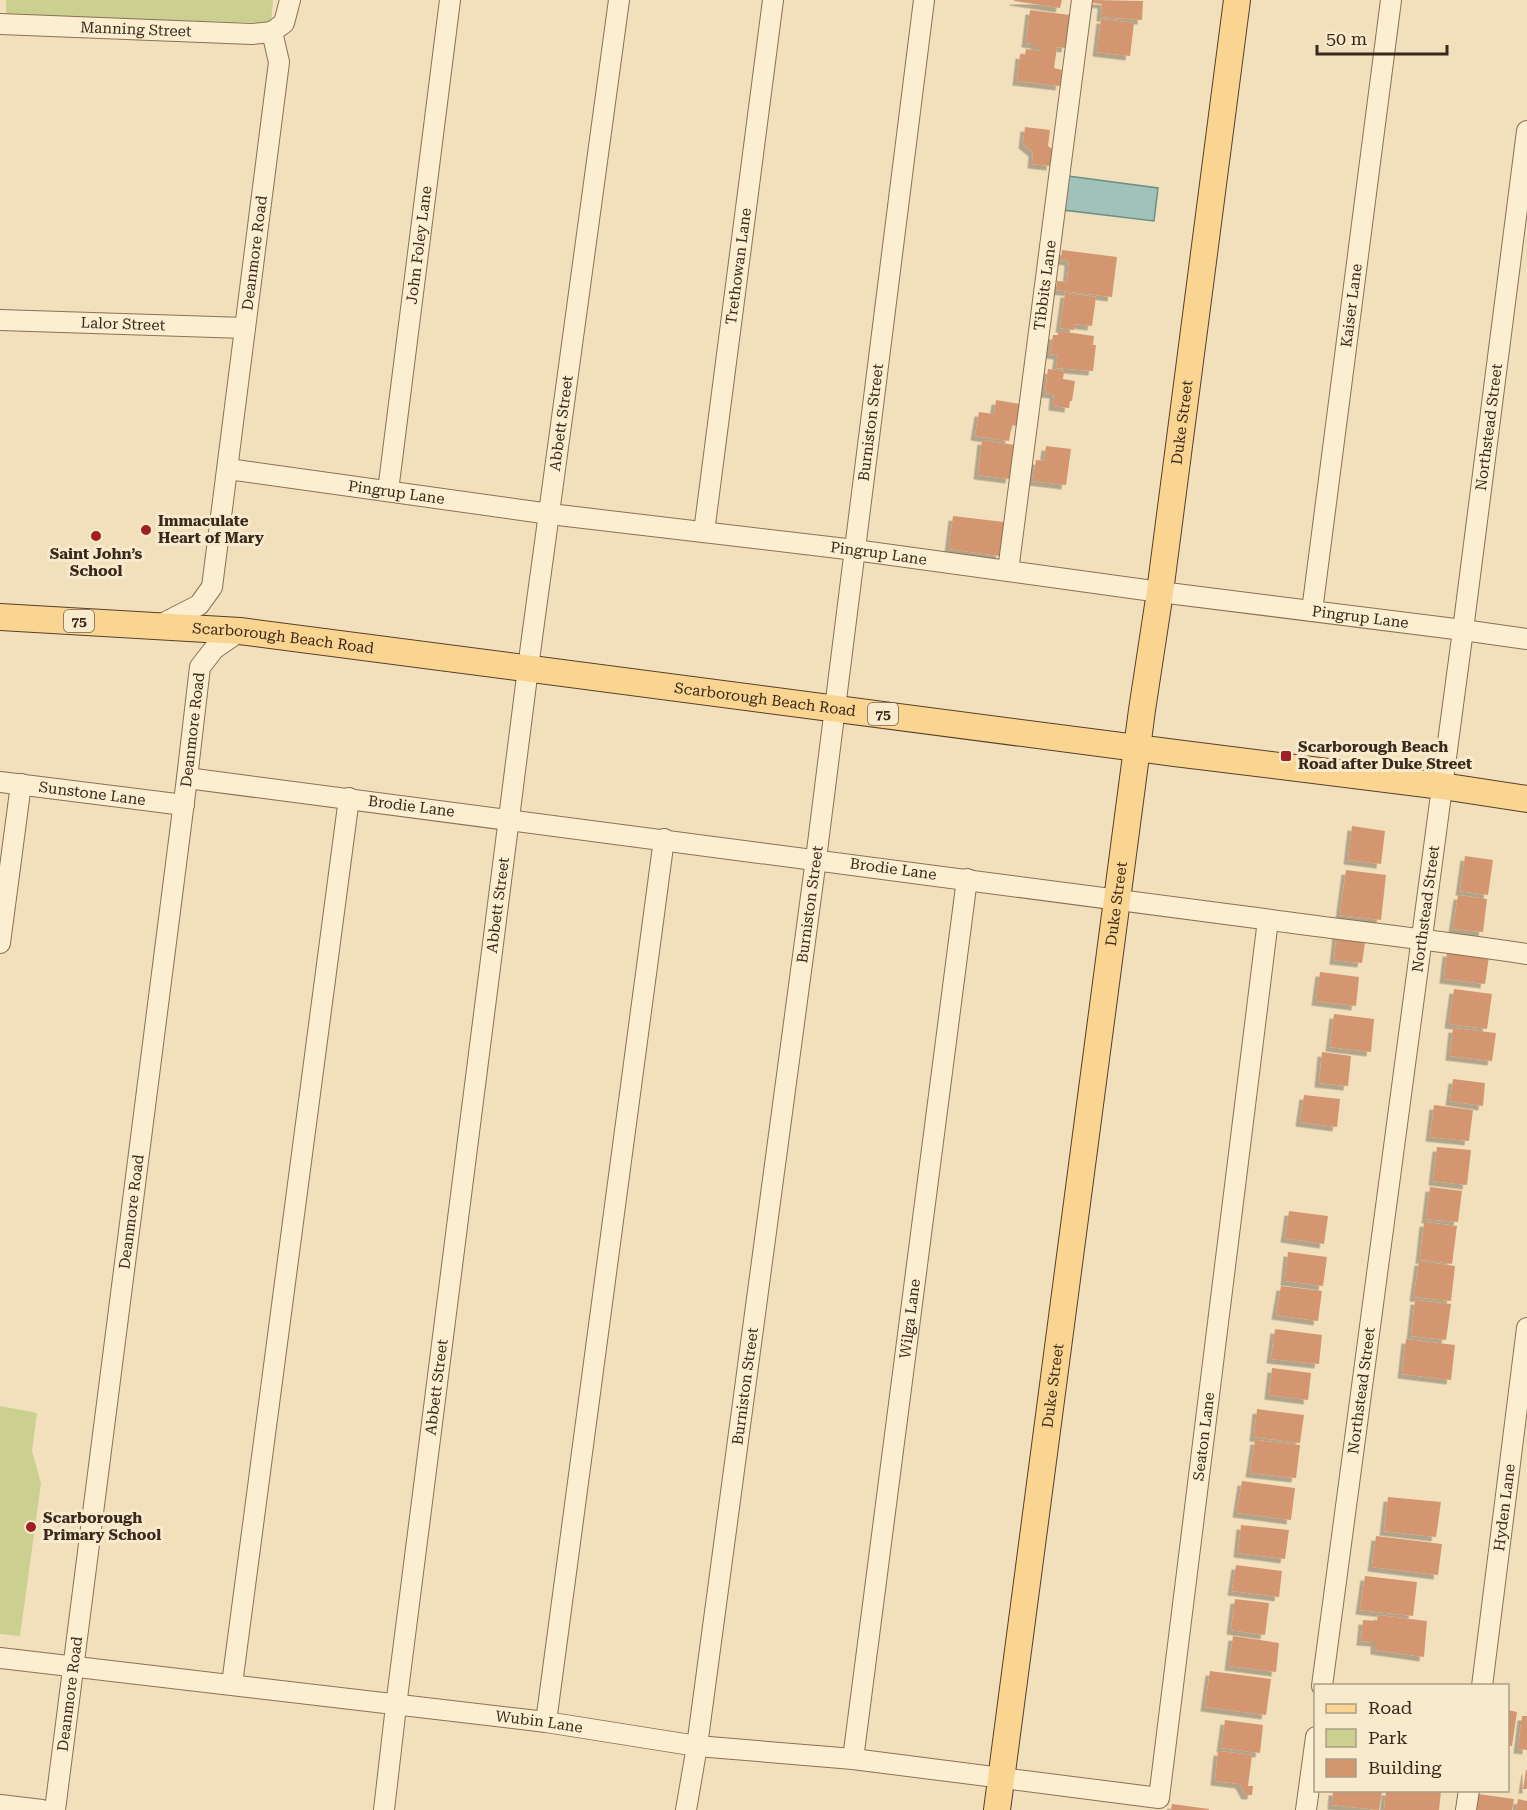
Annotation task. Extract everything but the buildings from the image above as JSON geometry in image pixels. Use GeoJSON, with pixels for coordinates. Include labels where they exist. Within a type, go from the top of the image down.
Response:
{"type":"FeatureCollection","features":[{"type":"Feature","properties":{"kind":"main road","name":"Duke Street"},"geometry":{"type":"LineString","coordinates":[[997,1810],[1237,0]]}},
{"type":"Feature","properties":{"kind":"main road","name":"Scarborough Beach Road"},"geometry":{"type":"LineString","coordinates":[[0,616],[240,631],[1442,786],[1527,799]]}},
{"type":"Feature","properties":{"kind":"street"},"geometry":{"type":"LineString","coordinates":[[272,32],[284,23],[290,0]]}},
{"type":"Feature","properties":{"kind":"street","name":"John Foley Lane"},"geometry":{"type":"LineString","coordinates":[[388,491],[450,0]]}},
{"type":"Feature","properties":{"kind":"street","name":"Abbett Street"},"geometry":{"type":"LineString","coordinates":[[384,1810],[509,818],[619,0]]}},
{"type":"Feature","properties":{"kind":"street","name":"Trethowan Lane"},"geometry":{"type":"LineString","coordinates":[[704,532],[773,0]]}},
{"type":"Feature","properties":{"kind":"street","name":"Burniston Street"},"geometry":{"type":"LineString","coordinates":[[687,1810],[816,859],[924,0]]}},
{"type":"Feature","properties":{"kind":"street","name":"Tibbits Lane"},"geometry":{"type":"LineString","coordinates":[[1008,571],[1082,0]]}},
{"type":"Feature","properties":{"kind":"street","name":"Kaiser Lane"},"geometry":{"type":"LineString","coordinates":[[1312,611],[1391,0]]}},
{"type":"Feature","properties":{"kind":"street","name":"Manning Street"},"geometry":{"type":"LineString","coordinates":[[0,24],[252,34],[272,32]]}},
{"type":"Feature","properties":{"kind":"street","name":"Deanmore Road"},"geometry":{"type":"LineString","coordinates":[[158,626],[199,605],[212,587],[279,62],[272,32]]}},
{"type":"Feature","properties":{"kind":"street","name":"Northstead Street"},"geometry":{"type":"LineString","coordinates":[[1322,1684],[1527,131]]}},
{"type":"Feature","properties":{"kind":"street","name":"Lalor Street"},"geometry":{"type":"LineString","coordinates":[[0,320],[245,328]]}},
{"type":"Feature","properties":{"kind":"street","name":"Pingrup Lane"},"geometry":{"type":"LineString","coordinates":[[228,469],[550,514],[855,550],[1527,639]]}},
{"type":"Feature","properties":{"kind":"street","name":"Deanmore Road"},"geometry":{"type":"LineString","coordinates":[[55,1810],[200,667],[214,649],[240,631]]}},
{"type":"Feature","properties":{"kind":"street","name":"Brodie Lane"},"geometry":{"type":"LineString","coordinates":[[187,778],[509,818],[1268,920],[1422,938],[1527,954]]}},
{"type":"Feature","properties":{"kind":"street","name":"Sunstone Lane"},"geometry":{"type":"LineString","coordinates":[[0,782],[184,805]]}},
{"type":"Feature","properties":{"kind":"street"},"geometry":{"type":"LineString","coordinates":[[0,944],[21,784]]}},
{"type":"Feature","properties":{"kind":"street"},"geometry":{"type":"LineString","coordinates":[[232,1684],[350,798]]}},
{"type":"Feature","properties":{"kind":"street"},"geometry":{"type":"LineString","coordinates":[[546,1722],[664,839]]}},
{"type":"Feature","properties":{"kind":"street","name":"Wilga Lane"},"geometry":{"type":"LineString","coordinates":[[853,1760],[968,879]]}},
{"type":"Feature","properties":{"kind":"street","name":"Seaton Lane"},"geometry":{"type":"LineString","coordinates":[[1002,1778],[1159,1798],[1268,920]]}},
{"type":"Feature","properties":{"kind":"street","name":"Hyden Lane"},"geometry":{"type":"LineString","coordinates":[[1482,1684],[1527,1329]]}},
{"type":"Feature","properties":{"kind":"street","name":"Wubin Lane"},"geometry":{"type":"LineString","coordinates":[[0,1659],[546,1722],[697,1746],[853,1760],[1002,1778]]}},
{"type":"Feature","properties":{"kind":"street"},"geometry":{"type":"LineString","coordinates":[[1306,1810],[1314,1752]]}},
{"type":"Feature","properties":{"kind":"street"},"geometry":{"type":"LineString","coordinates":[[1466,1810],[1469,1792]]}},
{"type":"Feature","properties":{"kind":"street"},"geometry":{"type":"LineString","coordinates":[[0,1805],[42,1810]]}},
{"type":"Feature","properties":{"kind":"green space"},"geometry":{"type":"Polygon","coordinates":[[[6,0],[273,0],[271,23],[6,16],[6,0]]]}},
{"type":"Feature","properties":{"kind":"green space"},"geometry":{"type":"Polygon","coordinates":[[[0,1406],[37,1413],[32,1451],[41,1483],[20,1636],[0,1634],[0,1406]]]}},
{"type":"Feature","properties":{"kind":"water"},"geometry":{"type":"Polygon","coordinates":[[[1068,176],[1158,188],[1154,221],[1063,210],[1068,176]]]}},
{"type":"Feature","properties":{"kind":"place","name":"Immaculate Heart of Mary"},"geometry":{"type":"Point","coordinates":[146,530]}},
{"type":"Feature","properties":{"kind":"place","name":"Saint John’s School"},"geometry":{"type":"Point","coordinates":[96,536]}},
{"type":"Feature","properties":{"kind":"place","name":"Scarborough Beach Road after Duke Street"},"geometry":{"type":"Point","coordinates":[1286,756]}},
{"type":"Feature","properties":{"kind":"place","name":"Scarborough Primary School"},"geometry":{"type":"Point","coordinates":[31,1527]}}]}
